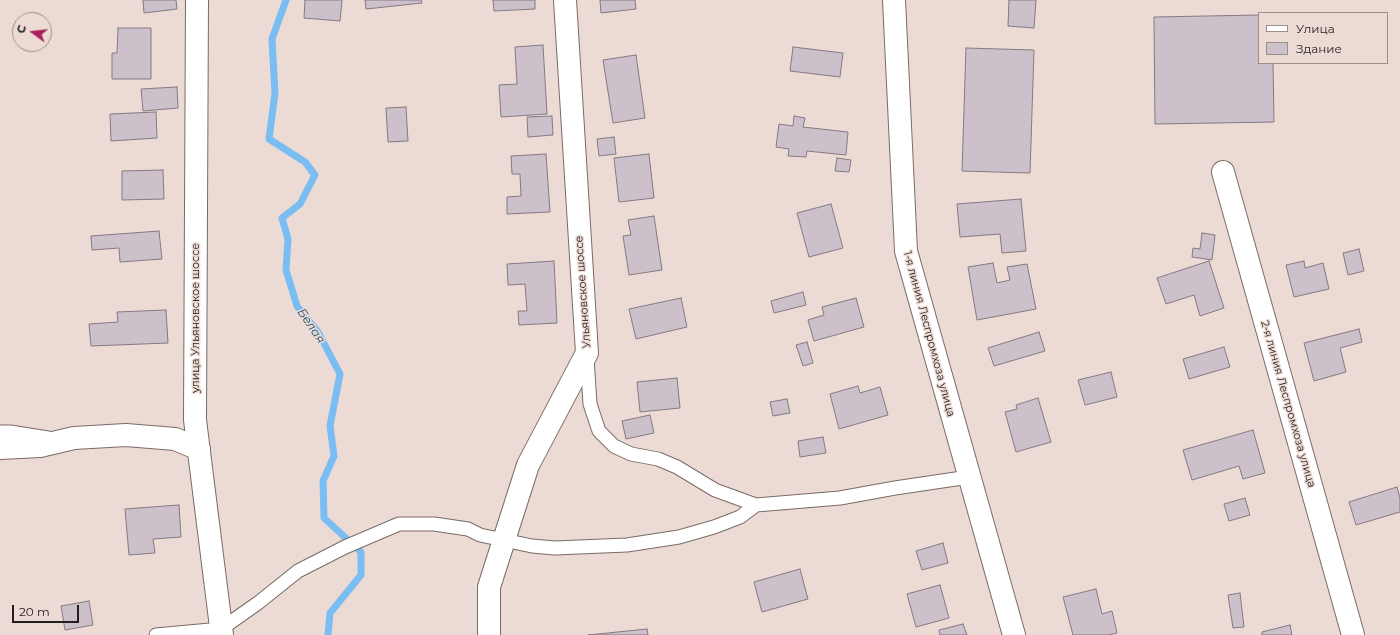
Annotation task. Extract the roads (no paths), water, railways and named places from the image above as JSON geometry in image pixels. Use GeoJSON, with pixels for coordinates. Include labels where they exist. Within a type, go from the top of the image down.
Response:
{"type":"FeatureCollection","features":[{"type":"Feature","properties":{"kind":"street","name":"улица Ульяновское шоссе"},"geometry":{"type":"LineString","coordinates":[[198,0],[195,420],[222,632]]}},
{"type":"Feature","properties":{"kind":"street","name":"Ульяновское шоссе"},"geometry":{"type":"LineString","coordinates":[[489,635],[489,587],[528,465],[587,353],[565,0]]}},
{"type":"Feature","properties":{"kind":"street","name":"1-я линия Леспромхоза улица"},"geometry":{"type":"LineString","coordinates":[[894,0],[906,251],[1014,635]]}},
{"type":"Feature","properties":{"kind":"street","name":"2-я линия Леспромхоза улица"},"geometry":{"type":"LineString","coordinates":[[1223,172],[1353,635]]}},
{"type":"Feature","properties":{"kind":"street"},"geometry":{"type":"LineString","coordinates":[[0,448],[40,446],[74,438],[126,435],[175,439],[199,449]]}},
{"type":"Feature","properties":{"kind":"lane"},"geometry":{"type":"LineString","coordinates":[[587,353],[590,404],[600,431],[614,446],[631,454],[658,460],[677,467],[715,490],[756,505],[840,498],[969,477]]}},
{"type":"Feature","properties":{"kind":"lane"},"geometry":{"type":"LineString","coordinates":[[0,432],[10,432],[66,440]]}},
{"type":"Feature","properties":{"kind":"lane"},"geometry":{"type":"LineString","coordinates":[[156,635],[222,632],[298,571],[345,546],[399,524],[434,524],[468,529],[480,535],[532,546],[555,548],[626,545],[679,537],[714,527],[740,517],[756,505]]}},
{"type":"Feature","properties":{"kind":"waterway","name":"Белая"},"geometry":{"type":"LineString","coordinates":[[286,0],[272,39],[275,93],[269,139],[305,162],[315,175],[300,204],[282,218],[288,239],[286,270],[297,306],[318,332],[340,374],[330,426],[334,456],[323,481],[324,518],[361,552],[361,575],[330,613],[328,635]]}}]}
